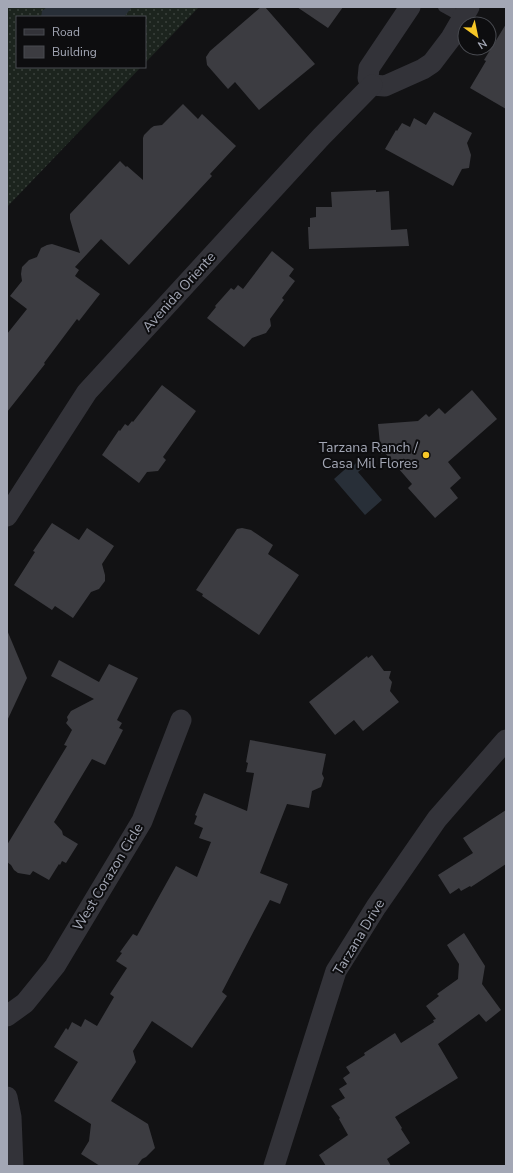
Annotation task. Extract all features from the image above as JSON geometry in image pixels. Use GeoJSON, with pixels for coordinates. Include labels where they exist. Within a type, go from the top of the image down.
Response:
{"type":"FeatureCollection","features":[{"type":"Feature","properties":{"kind":"street"},"geometry":{"type":"LineString","coordinates":[[410,7],[369,68],[368,78],[372,85],[385,86],[423,69],[432,62],[451,38],[466,12]]}},
{"type":"Feature","properties":{"kind":"street","name":"Avenida Oriente"},"geometry":{"type":"LineString","coordinates":[[7,516],[87,392],[321,137],[372,85]]}},
{"type":"Feature","properties":{"kind":"street","name":"West Corazon Cicle"},"geometry":{"type":"LineString","coordinates":[[7,1016],[24,1003],[55,966],[142,821],[181,720]]}},
{"type":"Feature","properties":{"kind":"street","name":"Tarzana Drive"},"geometry":{"type":"LineString","coordinates":[[274,1166],[336,971],[376,907],[437,819],[506,740]]}},
{"type":"Feature","properties":{"kind":"street"},"geometry":{"type":"LineString","coordinates":[[7,1097],[11,1117],[13,1166]]}},
{"type":"Feature","properties":{"kind":"lane"},"geometry":{"type":"LineString","coordinates":[[443,7],[466,12]]}},
{"type":"Feature","properties":{"kind":"shaded area"},"geometry":{"type":"Polygon","coordinates":[[[7,7],[199,7],[146,62],[146,16],[16,16],[16,68],[140,68],[7,207],[7,7]]]}},
{"type":"Feature","properties":{"kind":"shaded area"},"geometry":{"type":"Polygon","coordinates":[[[47,7],[132,7],[125,16],[41,16],[42,11],[47,7]]]}},
{"type":"Feature","properties":{"kind":"shaded area"},"geometry":{"type":"Polygon","coordinates":[[[358,461],[363,468],[358,472],[382,500],[365,515],[334,479],[351,464],[353,466],[358,461]]]}},
{"type":"Feature","properties":{"kind":"building"},"geometry":{"type":"Polygon","coordinates":[[[261,7],[265,7],[315,64],[259,110],[235,82],[228,89],[207,65],[206,57],[210,51],[261,7]]]}},
{"type":"Feature","properties":{"kind":"building"},"geometry":{"type":"Polygon","coordinates":[[[297,7],[343,7],[328,28],[297,7]]]}},
{"type":"Feature","properties":{"kind":"building"},"geometry":{"type":"Polygon","coordinates":[[[506,24],[506,109],[470,88],[486,61],[484,60],[486,56],[497,56],[497,39],[506,24]]]}},
{"type":"Feature","properties":{"kind":"building"},"geometry":{"type":"Polygon","coordinates":[[[183,104],[198,119],[202,114],[236,146],[210,174],[212,176],[129,265],[101,239],[75,267],[79,270],[75,276],[100,294],[79,321],[77,319],[44,363],[45,364],[7,412],[7,334],[27,309],[10,296],[22,281],[22,267],[29,260],[37,257],[41,248],[47,245],[52,244],[80,253],[70,219],[70,214],[120,161],[143,180],[144,135],[154,126],[162,125],[183,104]]]}},
{"type":"Feature","properties":{"kind":"building"},"geometry":{"type":"Polygon","coordinates":[[[434,112],[472,133],[467,143],[471,155],[469,168],[462,169],[453,186],[385,149],[402,123],[410,127],[414,118],[426,125],[434,112]]]}},
{"type":"Feature","properties":{"kind":"building"},"geometry":{"type":"Polygon","coordinates":[[[376,190],[376,192],[389,191],[391,230],[407,229],[409,246],[309,249],[308,227],[310,227],[310,218],[316,217],[316,207],[332,207],[331,192],[376,190]]]}},
{"type":"Feature","properties":{"kind":"building"},"geometry":{"type":"Polygon","coordinates":[[[272,251],[294,269],[289,276],[295,281],[282,298],[284,300],[270,319],[271,326],[266,333],[252,338],[244,347],[207,318],[216,307],[215,306],[231,288],[234,290],[238,285],[243,289],[272,251]]]}},
{"type":"Feature","properties":{"kind":"building"},"geometry":{"type":"Polygon","coordinates":[[[162,385],[196,411],[163,457],[166,460],[158,471],[147,472],[139,483],[102,455],[119,430],[120,431],[125,424],[128,426],[132,421],[133,422],[162,385]]]}},
{"type":"Feature","properties":{"kind":"building","name":"Tarzana Ranch / Casa Mil Flores"},"geometry":{"type":"Polygon","coordinates":[[[472,390],[497,419],[448,462],[461,478],[450,488],[458,498],[435,518],[408,488],[412,484],[385,453],[381,454],[378,424],[418,421],[426,414],[429,417],[439,408],[445,414],[472,390]]]}},
{"type":"Feature","properties":{"kind":"building"},"geometry":{"type":"Polygon","coordinates":[[[52,523],[79,540],[87,528],[114,546],[102,564],[105,581],[99,589],[91,592],[73,618],[55,606],[52,610],[14,585],[35,552],[33,551],[52,523]]]}},
{"type":"Feature","properties":{"kind":"building"},"geometry":{"type":"Polygon","coordinates":[[[242,528],[251,530],[273,545],[268,554],[299,575],[259,635],[202,596],[203,594],[196,590],[237,529],[242,528]]]}},
{"type":"Feature","properties":{"kind":"building"},"geometry":{"type":"Polygon","coordinates":[[[7,630],[27,678],[7,721],[7,630]]]}},
{"type":"Feature","properties":{"kind":"building"},"geometry":{"type":"Polygon","coordinates":[[[372,655],[384,671],[391,671],[389,678],[392,682],[390,691],[399,702],[363,731],[354,720],[335,735],[309,702],[367,656],[368,658],[372,655]]]}},
{"type":"Feature","properties":{"kind":"building"},"geometry":{"type":"Polygon","coordinates":[[[59,660],[99,682],[109,664],[138,678],[117,720],[122,723],[119,728],[123,730],[105,765],[92,759],[54,822],[62,831],[63,835],[78,844],[66,863],[62,861],[60,865],[59,864],[49,880],[33,871],[30,875],[18,873],[14,870],[7,862],[7,845],[67,746],[64,745],[72,730],[66,723],[68,720],[67,717],[71,711],[94,699],[51,676],[59,660]]]}},
{"type":"Feature","properties":{"kind":"building"},"geometry":{"type":"Polygon","coordinates":[[[250,740],[326,754],[322,774],[324,778],[321,787],[312,791],[309,808],[287,804],[260,873],[288,884],[280,904],[270,900],[222,992],[227,996],[192,1048],[152,1021],[133,1051],[136,1062],[111,1101],[148,1124],[155,1148],[142,1159],[137,1166],[100,1166],[81,1154],[89,1141],[91,1124],[54,1101],[78,1062],[54,1047],[66,1028],[68,1030],[72,1022],[81,1027],[85,1019],[97,1026],[114,997],[110,994],[127,968],[116,961],[122,953],[120,952],[133,934],[137,936],[176,866],[197,877],[211,842],[199,838],[203,828],[194,824],[197,816],[195,815],[204,793],[247,811],[254,773],[246,772],[248,763],[246,762],[250,740]]]}},
{"type":"Feature","properties":{"kind":"building"},"geometry":{"type":"Polygon","coordinates":[[[506,810],[506,864],[471,887],[470,886],[461,891],[459,888],[450,894],[438,875],[473,853],[463,838],[506,810]]]}},
{"type":"Feature","properties":{"kind":"building"},"geometry":{"type":"Polygon","coordinates":[[[464,933],[485,966],[482,984],[501,1010],[486,1022],[479,1014],[438,1044],[458,1078],[395,1117],[410,1143],[387,1159],[391,1166],[326,1166],[319,1155],[348,1135],[339,1119],[340,1118],[331,1106],[345,1098],[339,1089],[347,1084],[343,1078],[350,1073],[346,1067],[365,1055],[364,1053],[395,1033],[401,1043],[434,1022],[433,1020],[436,1019],[426,1006],[439,996],[437,994],[458,979],[459,964],[447,945],[464,933]]]}},
{"type":"Feature","properties":{"kind":"place","name":"Tarzana Ranch / Casa Mil Flores"},"geometry":{"type":"Point","coordinates":[426,455]}}]}
